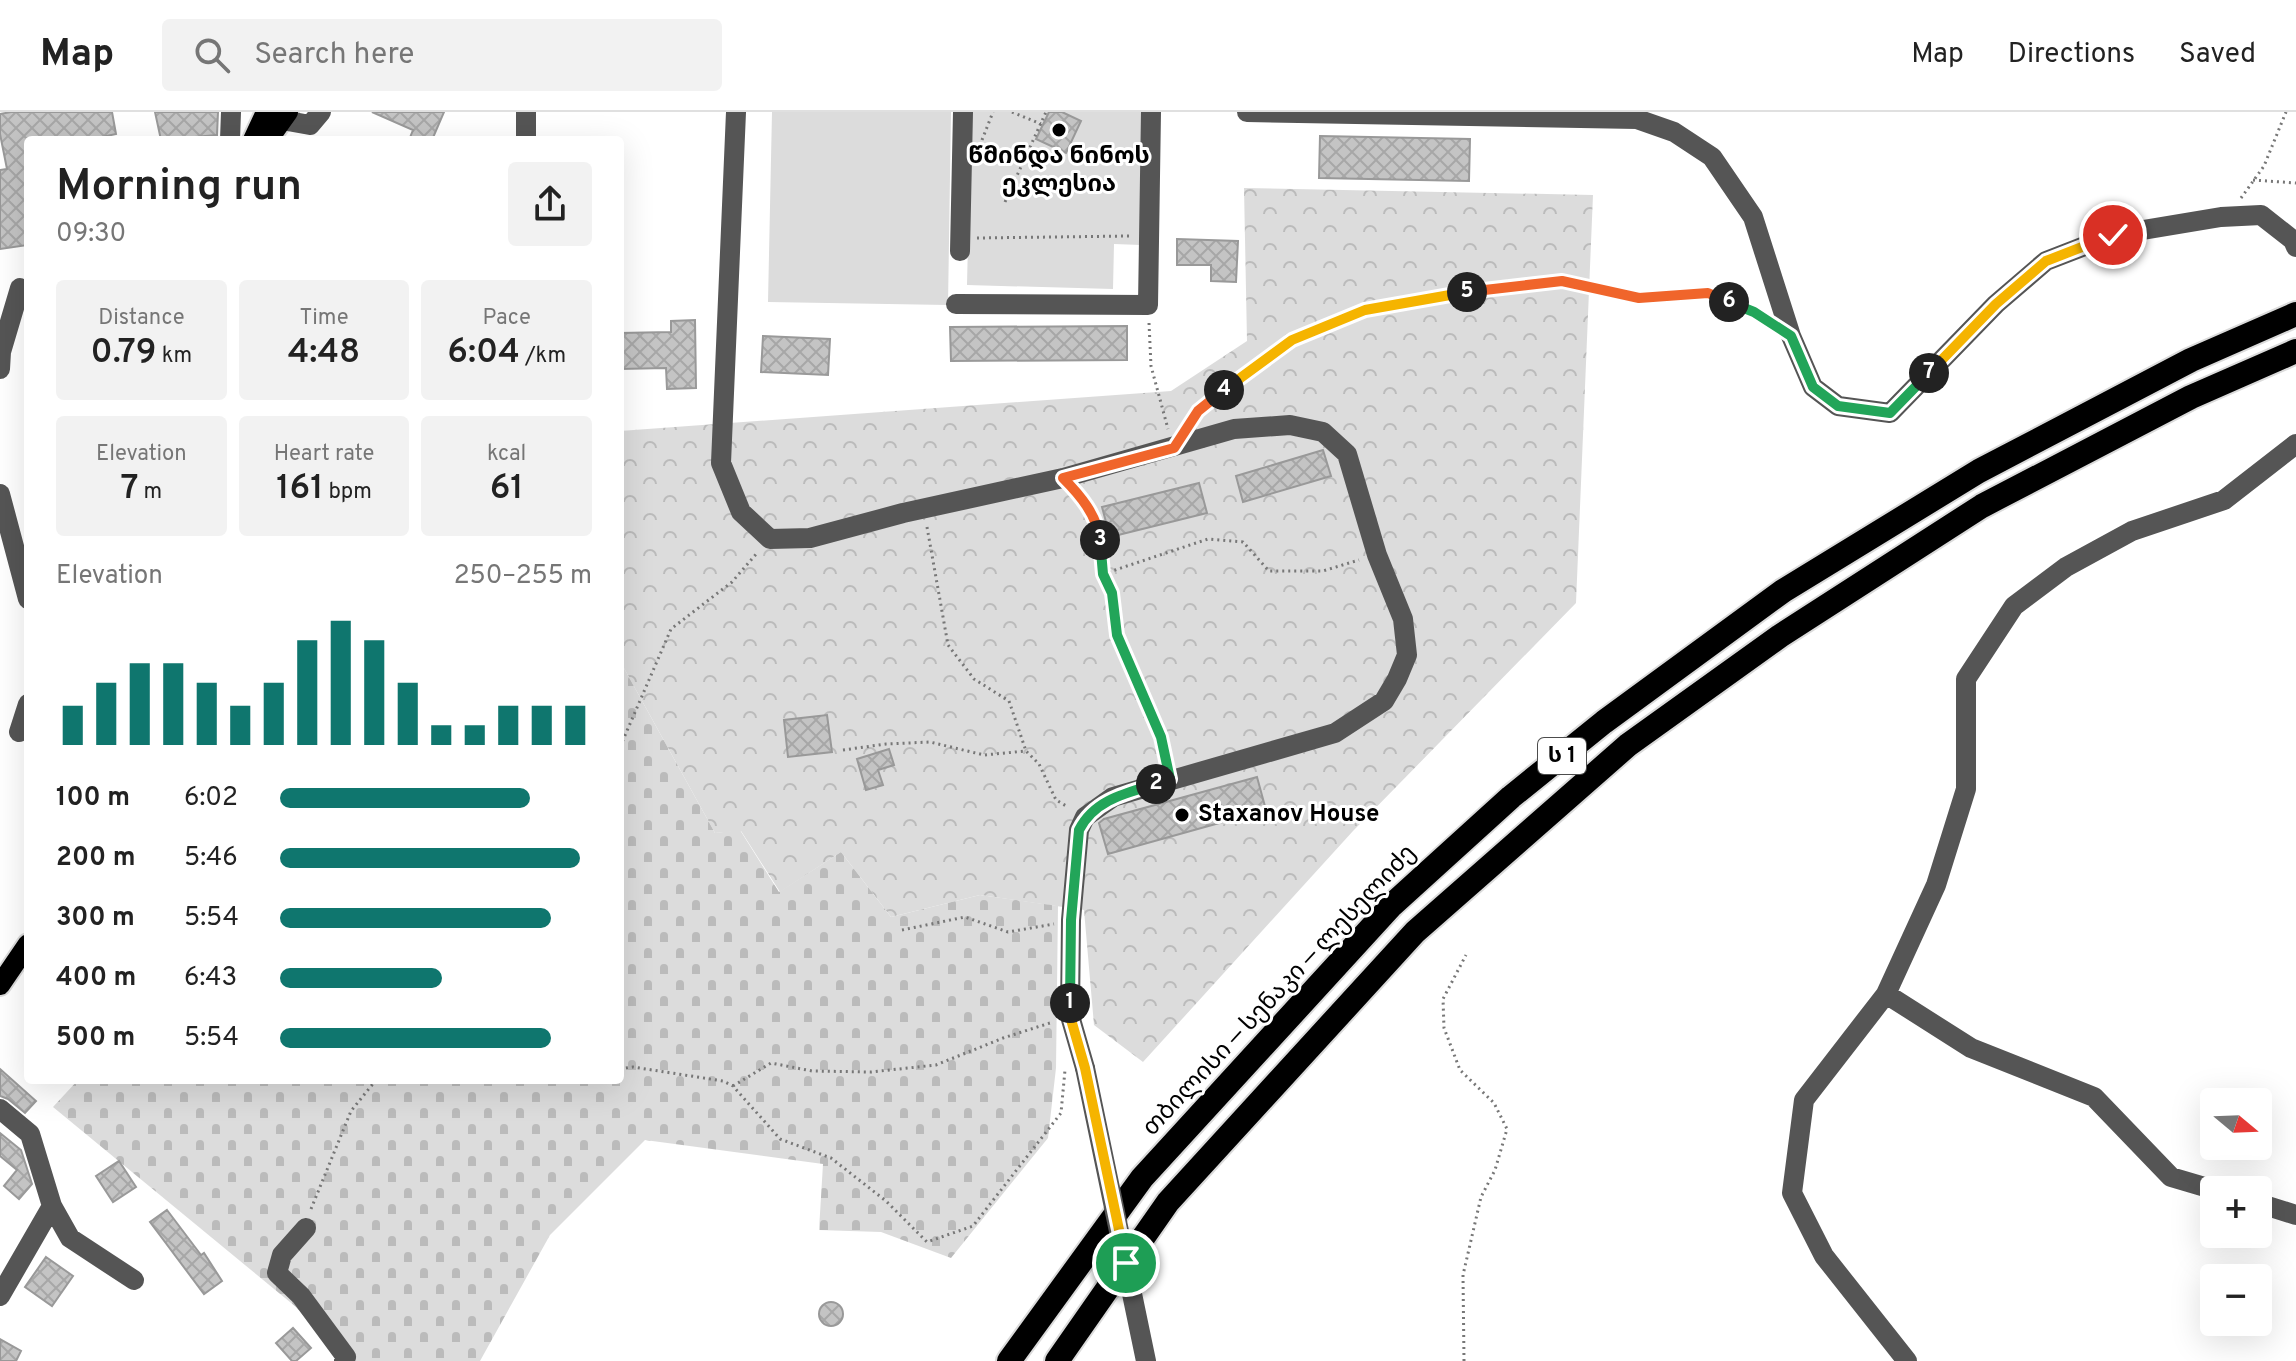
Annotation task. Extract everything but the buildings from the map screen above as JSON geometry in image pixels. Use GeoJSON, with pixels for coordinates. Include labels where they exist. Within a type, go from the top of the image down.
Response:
{"type":"FeatureCollection","features":[{"type":"Feature","properties":{"kind":"highway","name":"თბილისი — სენაკი — ლესელიძე"},"geometry":{"type":"LineString","coordinates":[[1009,1361],[1142,1178],[1392,905],[1511,797],[1604,722],[1783,591],[1979,471],[2191,360],[2296,314]]}},
{"type":"Feature","properties":{"kind":"highway","name":"ს 1"},"geometry":{"type":"LineString","coordinates":[[1057,1361],[1168,1202],[1415,932],[1628,745],[1780,636],[1982,506],[2191,397],[2286,355]]}},
{"type":"Feature","properties":{"kind":"main road"},"geometry":{"type":"LineString","coordinates":[[257,136],[279,115]]}},
{"type":"Feature","properties":{"kind":"main road"},"geometry":{"type":"LineString","coordinates":[[270,136],[279,115]]}},
{"type":"Feature","properties":{"kind":"main road"},"geometry":{"type":"LineString","coordinates":[[0,985],[24,950]]}},
{"type":"Feature","properties":{"kind":"street"},"geometry":{"type":"LineString","coordinates":[[230,136],[231,112]]}},
{"type":"Feature","properties":{"kind":"street"},"geometry":{"type":"LineString","coordinates":[[279,115],[310,125],[321,112]]}},
{"type":"Feature","properties":{"kind":"street"},"geometry":{"type":"LineString","coordinates":[[526,112],[526,136]]}},
{"type":"Feature","properties":{"kind":"street"},"geometry":{"type":"LineString","coordinates":[[736,112],[721,463],[741,512],[770,539],[810,538],[1063,478],[1234,429],[1290,425],[1323,432],[1347,454],[1377,555],[1403,619],[1407,655],[1384,701],[1335,733],[1113,797],[1085,817],[1079,830],[1071,920],[1070,1016],[1085,1068],[1146,1361]]}},
{"type":"Feature","properties":{"kind":"street"},"geometry":{"type":"LineString","coordinates":[[960,245],[963,112]]}},
{"type":"Feature","properties":{"kind":"street"},"geometry":{"type":"LineString","coordinates":[[956,304],[1148,305],[1151,112]]}},
{"type":"Feature","properties":{"kind":"street"},"geometry":{"type":"LineString","coordinates":[[1247,112],[1637,119],[1674,132],[1712,157],[1753,217],[1791,336],[1813,387],[1838,406],[1890,413],[1996,304],[2046,261],[2113,235],[2221,217],[2261,215],[2295,243]]}},
{"type":"Feature","properties":{"kind":"street"},"geometry":{"type":"LineString","coordinates":[[0,369],[1,352],[21,299]]}},
{"type":"Feature","properties":{"kind":"street"},"geometry":{"type":"LineString","coordinates":[[1907,1361],[1824,1256],[1792,1193],[1804,1100],[1886,994],[1936,885],[1966,789],[1966,679],[2014,606],[2066,567],[2132,531],[2224,500],[2296,444]]}},
{"type":"Feature","properties":{"kind":"street"},"geometry":{"type":"LineString","coordinates":[[0,494],[24,584]]}},
{"type":"Feature","properties":{"kind":"street"},"geometry":{"type":"LineString","coordinates":[[19,732],[24,716]]}},
{"type":"Feature","properties":{"kind":"street"},"geometry":{"type":"LineString","coordinates":[[1886,994],[1971,1048],[2094,1097],[2171,1177],[2200,1186]]}},
{"type":"Feature","properties":{"kind":"street"},"geometry":{"type":"LineString","coordinates":[[0,1109],[30,1134],[52,1206],[70,1238],[134,1280]]}},
{"type":"Feature","properties":{"kind":"street"},"geometry":{"type":"LineString","coordinates":[[0,1296],[52,1206]]}},
{"type":"Feature","properties":{"kind":"street"},"geometry":{"type":"LineString","coordinates":[[2272,1207],[2296,1215]]}},
{"type":"Feature","properties":{"kind":"street"},"geometry":{"type":"LineString","coordinates":[[306,1228],[282,1255],[277,1273],[301,1296],[346,1357],[344,1361]]}},
{"type":"Feature","properties":{"kind":"path"},"geometry":{"type":"LineString","coordinates":[[1012,112],[1041,124]]}},
{"type":"Feature","properties":{"kind":"path"},"geometry":{"type":"LineString","coordinates":[[1005,202],[1046,112]]}},
{"type":"Feature","properties":{"kind":"path"},"geometry":{"type":"LineString","coordinates":[[2221,217],[2235,206],[2264,166],[2286,112]]}},
{"type":"Feature","properties":{"kind":"path"},"geometry":{"type":"LineString","coordinates":[[2253,180],[2296,183]]}},
{"type":"Feature","properties":{"kind":"path"},"geometry":{"type":"LineString","coordinates":[[960,245],[1149,236]]}},
{"type":"Feature","properties":{"kind":"path"},"geometry":{"type":"LineString","coordinates":[[1174,448],[1198,411],[1238,377],[1292,340],[1365,310],[1486,289],[1562,281],[1639,298],[1708,293],[1754,312],[1791,336]]}},
{"type":"Feature","properties":{"kind":"path"},"geometry":{"type":"LineString","coordinates":[[1148,305],[1151,366],[1174,448]]}},
{"type":"Feature","properties":{"kind":"path"},"geometry":{"type":"LineString","coordinates":[[1063,478],[1083,498],[1099,533],[1103,574],[1112,593],[1117,635],[1161,737],[1170,779]]}},
{"type":"Feature","properties":{"kind":"path"},"geometry":{"type":"LineString","coordinates":[[923,509],[948,645],[974,679],[1009,701],[1026,751],[1039,764],[1056,800],[1085,817]]}},
{"type":"Feature","properties":{"kind":"path"},"geometry":{"type":"LineString","coordinates":[[624,738],[671,629],[732,582],[770,539]]}},
{"type":"Feature","properties":{"kind":"path"},"geometry":{"type":"LineString","coordinates":[[1103,574],[1208,539],[1243,542],[1269,571],[1323,571],[1377,555]]}},
{"type":"Feature","properties":{"kind":"path"},"geometry":{"type":"LineString","coordinates":[[843,750],[930,742],[984,755],[1026,751]]}},
{"type":"Feature","properties":{"kind":"path"},"geometry":{"type":"LineString","coordinates":[[902,930],[965,917],[1008,932],[1071,920]]}},
{"type":"Feature","properties":{"kind":"path"},"geometry":{"type":"LineString","coordinates":[[1464,1361],[1463,1275],[1481,1197],[1495,1170],[1507,1129],[1494,1103],[1460,1070],[1444,1028],[1443,999],[1466,955]]}},
{"type":"Feature","properties":{"kind":"path"},"geometry":{"type":"LineString","coordinates":[[733,1086],[771,1063],[812,1071],[871,1072],[936,1065],[1070,1016]]}},
{"type":"Feature","properties":{"kind":"path"},"geometry":{"type":"LineString","coordinates":[[624,1068],[633,1067],[723,1081],[733,1086],[780,1139],[831,1158],[886,1201],[927,1242],[973,1226],[1061,1113],[1066,1058]]}},
{"type":"Feature","properties":{"kind":"path"},"geometry":{"type":"LineString","coordinates":[[306,1228],[314,1199],[351,1111],[373,1084]]}},
{"type":"Feature","properties":{"kind":"green space"},"geometry":{"type":"Polygon","coordinates":[[[772,112],[951,112],[948,305],[768,302],[772,112]]]}},
{"type":"Feature","properties":{"kind":"green space"},"geometry":{"type":"Polygon","coordinates":[[[971,112],[1145,112],[1141,245],[1114,244],[1113,289],[967,285],[971,112]]]}},
{"type":"Feature","properties":{"kind":"green space"},"geometry":{"type":"Polygon","coordinates":[[[1244,188],[1593,195],[1576,603],[1353,831],[1143,1062],[1094,1025],[1084,910],[980,895],[891,917],[841,852],[780,892],[741,831],[715,833],[624,668],[624,431],[1171,391],[1247,341],[1244,188]]]}},
{"type":"Feature","properties":{"kind":"green space"},"geometry":{"type":"Polygon","coordinates":[[[624,668],[715,833],[740,830],[779,892],[841,852],[891,917],[980,895],[1058,906],[1056,1068],[1048,1138],[951,1258],[881,1232],[819,1230],[823,1164],[645,1140],[550,1235],[480,1361],[342,1361],[296,1307],[53,1107],[74,1084],[624,1084],[624,668]]]}},
{"type":"Feature","properties":{"kind":"place","name":"წმინდა ნინოს ეკლესია"},"geometry":{"type":"Point","coordinates":[1059,130]}},
{"type":"Feature","properties":{"kind":"place","name":"Staxanov House"},"geometry":{"type":"Point","coordinates":[1182,815]}},
{"type":"Feature","properties":{"kind":"route"},"geometry":{"type":"LineString","coordinates":[[1126,1263],[1085,1068],[1070,1016],[1071,920],[1079,830],[1085,817],[1113,797],[1170,779],[1161,737],[1117,635],[1112,593],[1103,574],[1099,533],[1083,498],[1063,478],[1174,448],[1198,411],[1238,377],[1292,340],[1365,310],[1486,289],[1562,281],[1639,298],[1708,293],[1754,312],[1791,336],[1813,387],[1838,406],[1890,413],[1996,304],[2046,261],[2113,235]]}}]}
